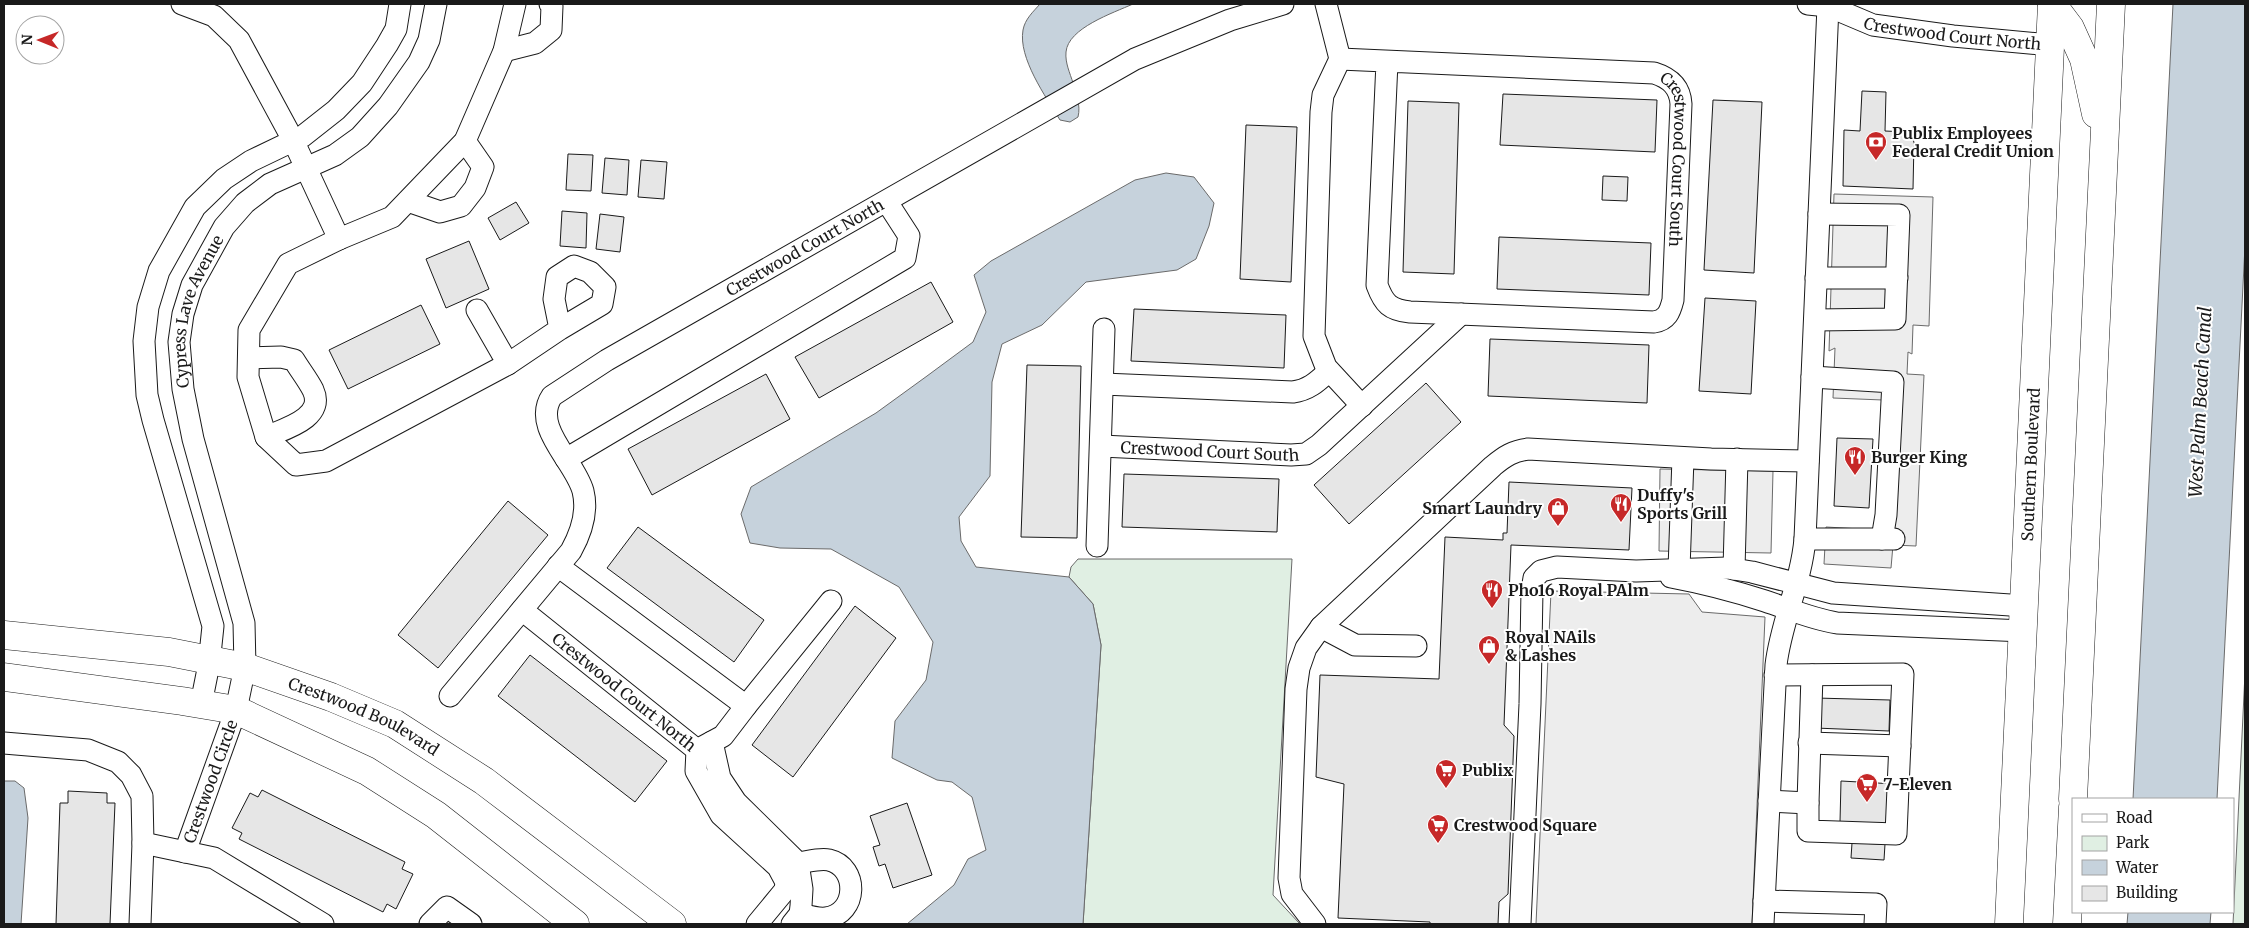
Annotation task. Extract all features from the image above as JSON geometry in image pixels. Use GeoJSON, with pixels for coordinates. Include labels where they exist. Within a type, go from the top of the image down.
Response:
{"type":"FeatureCollection","features":[{"type":"Feature","properties":{"kind":"main road"},"geometry":{"type":"LineString","coordinates":[[2052,4],[2070,28],[2084,59],[2104,152]]}},
{"type":"Feature","properties":{"kind":"main road","name":"Southern Boulevard"},"geometry":{"type":"LineString","coordinates":[[2009,924],[2052,4]]}},
{"type":"Feature","properties":{"kind":"main road"},"geometry":{"type":"LineString","coordinates":[[2073,798],[2111,4]]}},
{"type":"Feature","properties":{"kind":"main road","name":"Crestwood Boulevard"},"geometry":{"type":"LineString","coordinates":[[4,636],[169,652],[245,667],[331,697],[395,724],[484,781],[672,924]]}},
{"type":"Feature","properties":{"kind":"main road"},"geometry":{"type":"LineString","coordinates":[[4,677],[236,710],[367,771],[436,815],[575,924]]}},
{"type":"Feature","properties":{"kind":"main road"},"geometry":{"type":"LineString","coordinates":[[2067,924],[2072,826]]}},
{"type":"Feature","properties":{"kind":"street"},"geometry":{"type":"LineString","coordinates":[[182,4],[214,16],[238,40],[293,140],[339,239]]}},
{"type":"Feature","properties":{"kind":"street"},"geometry":{"type":"LineString","coordinates":[[201,704],[213,626],[147,394],[144,341],[148,307],[159,271],[195,207],[224,179],[251,161],[320,124],[362,83],[374,67],[396,29],[400,4]]}},
{"type":"Feature","properties":{"kind":"street","name":"Cypress Lave Avenue"},"geometry":{"type":"LineString","coordinates":[[236,710],[245,667],[244,623],[193,439],[182,390],[179,342],[183,314],[192,285],[224,228],[245,203],[270,184],[335,155],[360,137],[388,106],[408,79],[429,40],[436,4]]}},
{"type":"Feature","properties":{"kind":"street"},"geometry":{"type":"LineString","coordinates":[[515,4],[504,50],[465,142],[392,217],[339,239],[288,264],[249,330],[248,377],[266,437],[296,465],[326,461],[508,364],[560,329]]}},
{"type":"Feature","properties":{"kind":"street"},"geometry":{"type":"LineString","coordinates":[[504,50],[535,43],[551,30],[552,6],[550,4]]}},
{"type":"Feature","properties":{"kind":"street","name":"Crestwood Court North"},"geometry":{"type":"LineString","coordinates":[[450,696],[558,566],[578,539],[583,516],[583,491],[547,426],[546,405],[552,396],[607,360],[1135,59],[1230,20],[1283,4]]}},
{"type":"Feature","properties":{"kind":"street"},"geometry":{"type":"LineString","coordinates":[[1326,4],[1340,60],[1323,96],[1321,112],[1313,316],[1314,336],[1316,346],[1330,371],[1362,406]]}},
{"type":"Feature","properties":{"kind":"street"},"geometry":{"type":"LineString","coordinates":[[1763,924],[1775,675],[1779,640],[1802,568],[1805,539],[1819,214],[1824,4]]}},
{"type":"Feature","properties":{"kind":"street","name":"Crestwood Court North"},"geometry":{"type":"LineString","coordinates":[[1824,4],[1873,25],[1952,36],[2050,45]]}},
{"type":"Feature","properties":{"kind":"street","name":"Crestwood Court South"},"geometry":{"type":"LineString","coordinates":[[1340,60],[1654,73],[1671,80],[1681,96],[1673,300],[1667,317],[1661,321],[1654,322],[1398,311],[1389,306],[1382,298],[1377,285],[1387,62]]}},
{"type":"Feature","properties":{"kind":"street"},"geometry":{"type":"LineString","coordinates":[[408,201],[440,212],[461,206],[475,188],[483,167],[465,142]]}},
{"type":"Feature","properties":{"kind":"street"},"geometry":{"type":"LineString","coordinates":[[566,459],[905,258],[908,236],[887,202]]}},
{"type":"Feature","properties":{"kind":"street"},"geometry":{"type":"LineString","coordinates":[[1815,320],[1896,319],[1899,215],[1819,214]]}},
{"type":"Feature","properties":{"kind":"street"},"geometry":{"type":"LineString","coordinates":[[1816,278],[1897,278]]}},
{"type":"Feature","properties":{"kind":"street"},"geometry":{"type":"LineString","coordinates":[[477,310],[508,364]]}},
{"type":"Feature","properties":{"kind":"street","name":"Crestwood Court South"},"geometry":{"type":"LineString","coordinates":[[1100,446],[1291,455],[1306,454],[1319,445],[1461,314]]}},
{"type":"Feature","properties":{"kind":"street","name":"Crestwood Court South"},"geometry":{"type":"LineString","coordinates":[[1097,546],[1104,329]]}},
{"type":"Feature","properties":{"kind":"street"},"geometry":{"type":"LineString","coordinates":[[249,358],[281,357],[294,360],[314,392],[316,404],[306,419],[266,437]]}},
{"type":"Feature","properties":{"kind":"street"},"geometry":{"type":"LineString","coordinates":[[1103,384],[1293,392],[1303,391],[1330,371]]}},
{"type":"Feature","properties":{"kind":"street"},"geometry":{"type":"LineString","coordinates":[[1805,539],[1888,539],[1886,514],[1892,382],[1812,377]]}},
{"type":"Feature","properties":{"kind":"street"},"geometry":{"type":"LineString","coordinates":[[1315,924],[1292,894],[1289,859],[1299,668],[1306,648],[1321,627],[1506,455],[1515,451],[1528,449],[1684,458],[1808,461]]}},
{"type":"Feature","properties":{"kind":"street"},"geometry":{"type":"LineString","coordinates":[[1679,569],[1684,458]]}},
{"type":"Feature","properties":{"kind":"street"},"geometry":{"type":"LineString","coordinates":[[1734,569],[1737,460]]}},
{"type":"Feature","properties":{"kind":"street"},"geometry":{"type":"LineString","coordinates":[[558,566],[746,706]]}},
{"type":"Feature","properties":{"kind":"street"},"geometry":{"type":"LineString","coordinates":[[1520,924],[1534,578],[1541,571],[1558,567],[1636,570],[1734,569],[1833,593],[2024,618]]}},
{"type":"Feature","properties":{"kind":"street"},"geometry":{"type":"LineString","coordinates":[[1636,570],[1704,584],[1823,620],[1836,622],[2024,618]]}},
{"type":"Feature","properties":{"kind":"street"},"geometry":{"type":"LineString","coordinates":[[705,746],[723,736],[831,601]]}},
{"type":"Feature","properties":{"kind":"street","name":"Crestwood Court North"},"geometry":{"type":"LineString","coordinates":[[522,610],[705,746],[696,771],[725,802],[721,815],[778,867],[786,882],[785,890],[757,924]]}},
{"type":"Feature","properties":{"kind":"street"},"geometry":{"type":"LineString","coordinates":[[1321,627],[1355,645],[1416,646]]}},
{"type":"Feature","properties":{"kind":"street"},"geometry":{"type":"LineString","coordinates":[[1775,675],[1903,674],[1896,834],[1808,831],[1812,675]]}},
{"type":"Feature","properties":{"kind":"street","name":"Crestwood Circle"},"geometry":{"type":"LineString","coordinates":[[185,852],[236,710]]}},
{"type":"Feature","properties":{"kind":"street"},"geometry":{"type":"LineString","coordinates":[[4,743],[88,750],[118,762],[131,775],[142,796],[143,842],[140,924]]}},
{"type":"Feature","properties":{"kind":"street"},"geometry":{"type":"LineString","coordinates":[[1810,743],[1900,746]]}},
{"type":"Feature","properties":{"kind":"street"},"geometry":{"type":"LineString","coordinates":[[725,802],[798,863],[802,889],[796,919],[835,916],[844,910],[851,896],[852,886],[847,872],[829,860],[798,863]]}},
{"type":"Feature","properties":{"kind":"street"},"geometry":{"type":"LineString","coordinates":[[1769,802],[1808,803]]}},
{"type":"Feature","properties":{"kind":"street","name":"Crestwood Circle"},"geometry":{"type":"LineString","coordinates":[[143,842],[214,858],[323,924]]}},
{"type":"Feature","properties":{"kind":"street"},"geometry":{"type":"LineString","coordinates":[[1764,901],[1876,904],[1875,924]]}},
{"type":"Feature","properties":{"kind":"street"},"geometry":{"type":"LineString","coordinates":[[430,924],[447,907],[471,924]]}},
{"type":"Feature","properties":{"kind":"green space"},"geometry":{"type":"Polygon","coordinates":[[[1078,559],[1292,559],[1273,895],[1300,924],[1083,924],[1101,645],[1093,604],[1069,577],[1071,567],[1078,559]]]}},
{"type":"Feature","properties":{"kind":"green space"},"geometry":{"type":"Polygon","coordinates":[[[2245,673],[2245,924],[2233,924],[2245,673]]]}},
{"type":"Feature","properties":{"kind":"shaded area"},"geometry":{"type":"Polygon","coordinates":[[[1834,194],[1933,197],[1929,326],[1913,325],[1912,354],[1908,352],[1907,374],[1924,375],[1916,546],[1893,545],[1891,568],[1824,564],[1826,527],[1878,530],[1883,400],[1833,398],[1835,348],[1829,351],[1834,194]]]}},
{"type":"Feature","properties":{"kind":"shaded area"},"geometry":{"type":"Polygon","coordinates":[[[1660,469],[1773,471],[1771,553],[1659,551],[1660,469]]]}},
{"type":"Feature","properties":{"kind":"shaded area"},"geometry":{"type":"Polygon","coordinates":[[[1551,591],[1689,594],[1702,612],[1765,617],[1752,924],[1536,924],[1551,591]]]}},
{"type":"Feature","properties":{"kind":"water"},"geometry":{"type":"Polygon","coordinates":[[[1040,4],[1133,4],[1093,22],[1074,36],[1069,43],[1066,60],[1079,108],[1078,117],[1070,122],[1060,120],[1034,77],[1025,53],[1023,41],[1024,26],[1040,4]]]}},
{"type":"Feature","properties":{"kind":"water","name":"West Palm Beach Canal"},"geometry":{"type":"Polygon","coordinates":[[[2173,4],[2245,4],[2245,246],[2217,798],[2133,798],[2173,4]]]}},
{"type":"Feature","properties":{"kind":"water"},"geometry":{"type":"Polygon","coordinates":[[[1166,173],[1194,177],[1214,203],[1209,226],[1196,259],[1177,270],[1086,282],[1042,325],[1002,344],[992,382],[990,476],[959,517],[961,541],[976,567],[1069,577],[1093,604],[1101,645],[1083,924],[907,924],[954,885],[968,859],[986,850],[972,797],[952,782],[937,780],[892,758],[895,721],[926,680],[933,642],[899,587],[831,549],[780,548],[750,543],[741,514],[751,487],[876,413],[973,342],[986,312],[974,275],[991,261],[1135,180],[1166,173]]]}},
{"type":"Feature","properties":{"kind":"water"},"geometry":{"type":"Polygon","coordinates":[[[4,781],[15,781],[24,788],[28,818],[21,924],[4,924],[4,781]]]}},
{"type":"Feature","properties":{"kind":"water"},"geometry":{"type":"Polygon","coordinates":[[[2128,913],[2211,913],[2210,924],[2127,924],[2128,913]]]}},
{"type":"Feature","properties":{"kind":"building"},"geometry":{"type":"Polygon","coordinates":[[[1862,91],[1886,92],[1885,131],[1908,132],[1914,142],[1913,189],[1843,186],[1844,130],[1860,131],[1862,91]]]}},
{"type":"Feature","properties":{"kind":"building"},"geometry":{"type":"Polygon","coordinates":[[[1503,94],[1657,100],[1655,152],[1500,145],[1503,94]]]}},
{"type":"Feature","properties":{"kind":"building"},"geometry":{"type":"Polygon","coordinates":[[[1713,100],[1762,102],[1754,273],[1704,270],[1713,100]]]}},
{"type":"Feature","properties":{"kind":"building"},"geometry":{"type":"Polygon","coordinates":[[[1408,101],[1459,103],[1454,274],[1403,272],[1408,101]]]}},
{"type":"Feature","properties":{"kind":"building"},"geometry":{"type":"Polygon","coordinates":[[[1246,125],[1297,127],[1291,282],[1240,279],[1246,125]]]}},
{"type":"Feature","properties":{"kind":"building"},"geometry":{"type":"Polygon","coordinates":[[[568,154],[593,155],[591,191],[566,190],[568,154]]]}},
{"type":"Feature","properties":{"kind":"building"},"geometry":{"type":"Polygon","coordinates":[[[605,158],[629,160],[627,195],[602,193],[605,158]]]}},
{"type":"Feature","properties":{"kind":"building"},"geometry":{"type":"Polygon","coordinates":[[[641,160],[667,162],[664,199],[638,197],[641,160]]]}},
{"type":"Feature","properties":{"kind":"building"},"geometry":{"type":"Polygon","coordinates":[[[1603,176],[1628,177],[1627,201],[1602,200],[1603,176]]]}},
{"type":"Feature","properties":{"kind":"building"},"geometry":{"type":"Polygon","coordinates":[[[516,202],[529,223],[500,240],[488,218],[516,202]]]}},
{"type":"Feature","properties":{"kind":"building"},"geometry":{"type":"Polygon","coordinates":[[[562,211],[587,213],[586,248],[560,246],[562,211]]]}},
{"type":"Feature","properties":{"kind":"building"},"geometry":{"type":"Polygon","coordinates":[[[600,214],[624,217],[620,252],[596,249],[600,214]]]}},
{"type":"Feature","properties":{"kind":"building"},"geometry":{"type":"Polygon","coordinates":[[[1499,237],[1651,243],[1649,295],[1497,289],[1499,237]]]}},
{"type":"Feature","properties":{"kind":"building"},"geometry":{"type":"Polygon","coordinates":[[[469,241],[489,289],[446,308],[426,259],[469,241]]]}},
{"type":"Feature","properties":{"kind":"building"},"geometry":{"type":"Polygon","coordinates":[[[931,282],[953,322],[819,398],[795,357],[931,282]]]}},
{"type":"Feature","properties":{"kind":"building"},"geometry":{"type":"Polygon","coordinates":[[[1705,298],[1756,301],[1751,394],[1699,391],[1705,298]]]}},
{"type":"Feature","properties":{"kind":"building"},"geometry":{"type":"Polygon","coordinates":[[[421,305],[440,344],[348,389],[329,350],[421,305]]]}},
{"type":"Feature","properties":{"kind":"building"},"geometry":{"type":"Polygon","coordinates":[[[1134,309],[1286,315],[1284,368],[1131,361],[1134,309]]]}},
{"type":"Feature","properties":{"kind":"building"},"geometry":{"type":"Polygon","coordinates":[[[1490,339],[1649,345],[1647,403],[1488,396],[1490,339]]]}},
{"type":"Feature","properties":{"kind":"building"},"geometry":{"type":"Polygon","coordinates":[[[1027,365],[1081,366],[1077,538],[1021,537],[1027,365]]]}},
{"type":"Feature","properties":{"kind":"building"},"geometry":{"type":"Polygon","coordinates":[[[766,374],[790,419],[652,495],[628,449],[766,374]]]}},
{"type":"Feature","properties":{"kind":"building"},"geometry":{"type":"Polygon","coordinates":[[[1426,383],[1461,422],[1349,524],[1314,485],[1426,383]]]}},
{"type":"Feature","properties":{"kind":"building"},"geometry":{"type":"Polygon","coordinates":[[[1837,438],[1873,439],[1869,508],[1834,506],[1837,438]]]}},
{"type":"Feature","properties":{"kind":"building"},"geometry":{"type":"Polygon","coordinates":[[[1124,474],[1279,479],[1277,532],[1122,527],[1124,474]]]}},
{"type":"Feature","properties":{"kind":"building"},"geometry":{"type":"Polygon","coordinates":[[[1509,482],[1632,488],[1629,550],[1511,545],[1504,725],[1514,736],[1508,894],[1499,902],[1498,924],[1430,924],[1430,922],[1338,918],[1344,784],[1316,777],[1320,675],[1439,679],[1445,537],[1503,540],[1503,533],[1507,533],[1509,482]]]}},
{"type":"Feature","properties":{"kind":"building"},"geometry":{"type":"Polygon","coordinates":[[[508,501],[548,535],[438,668],[398,635],[508,501]]]}},
{"type":"Feature","properties":{"kind":"building"},"geometry":{"type":"Polygon","coordinates":[[[638,527],[764,620],[734,662],[607,568],[638,527]]]}},
{"type":"Feature","properties":{"kind":"building"},"geometry":{"type":"Polygon","coordinates":[[[855,606],[896,638],[793,777],[752,745],[855,606]]]}},
{"type":"Feature","properties":{"kind":"building"},"geometry":{"type":"Polygon","coordinates":[[[530,655],[667,761],[635,802],[498,696],[530,655]]]}},
{"type":"Feature","properties":{"kind":"building"},"geometry":{"type":"Polygon","coordinates":[[[1816,698],[1890,700],[1889,731],[1815,728],[1816,698]]]}},
{"type":"Feature","properties":{"kind":"building","name":"7-Eleven"},"geometry":{"type":"Polygon","coordinates":[[[1841,781],[1895,784],[1893,824],[1840,822],[1841,781]]]}},
{"type":"Feature","properties":{"kind":"building"},"geometry":{"type":"Polygon","coordinates":[[[262,790],[405,862],[402,869],[413,874],[396,909],[387,904],[383,912],[239,839],[242,833],[232,828],[250,793],[258,797],[262,790]]]}},
{"type":"Feature","properties":{"kind":"building"},"geometry":{"type":"Polygon","coordinates":[[[68,791],[107,793],[107,803],[115,803],[110,924],[56,924],[60,803],[68,803],[68,791]]]}},
{"type":"Feature","properties":{"kind":"building"},"geometry":{"type":"Polygon","coordinates":[[[907,803],[932,875],[893,888],[885,864],[879,866],[873,847],[880,845],[870,816],[907,803]]]}},
{"type":"Feature","properties":{"kind":"building"},"geometry":{"type":"Polygon","coordinates":[[[1852,843],[1885,844],[1884,860],[1851,858],[1852,843]]]}},
{"type":"Feature","properties":{"kind":"place","name":"Publix Employees Federal Credit Union"},"geometry":{"type":"Point","coordinates":[1876,161]}},
{"type":"Feature","properties":{"kind":"place","name":"Burger King"},"geometry":{"type":"Point","coordinates":[1855,476]}},
{"type":"Feature","properties":{"kind":"place","name":"Duffy's Sports Grill"},"geometry":{"type":"Point","coordinates":[1621,523]}},
{"type":"Feature","properties":{"kind":"place","name":"Smart Laundry"},"geometry":{"type":"Point","coordinates":[1558,527]}},
{"type":"Feature","properties":{"kind":"place","name":"Pho16 Royal PAlm"},"geometry":{"type":"Point","coordinates":[1492,609]}},
{"type":"Feature","properties":{"kind":"place","name":"Royal NAils & Lashes"},"geometry":{"type":"Point","coordinates":[1489,665]}},
{"type":"Feature","properties":{"kind":"place","name":"Publix"},"geometry":{"type":"Point","coordinates":[1446,789]}},
{"type":"Feature","properties":{"kind":"place","name":"7-Eleven"},"geometry":{"type":"Point","coordinates":[1867,803]}},
{"type":"Feature","properties":{"kind":"place","name":"Crestwood Square"},"geometry":{"type":"Point","coordinates":[1438,844]}}]}
